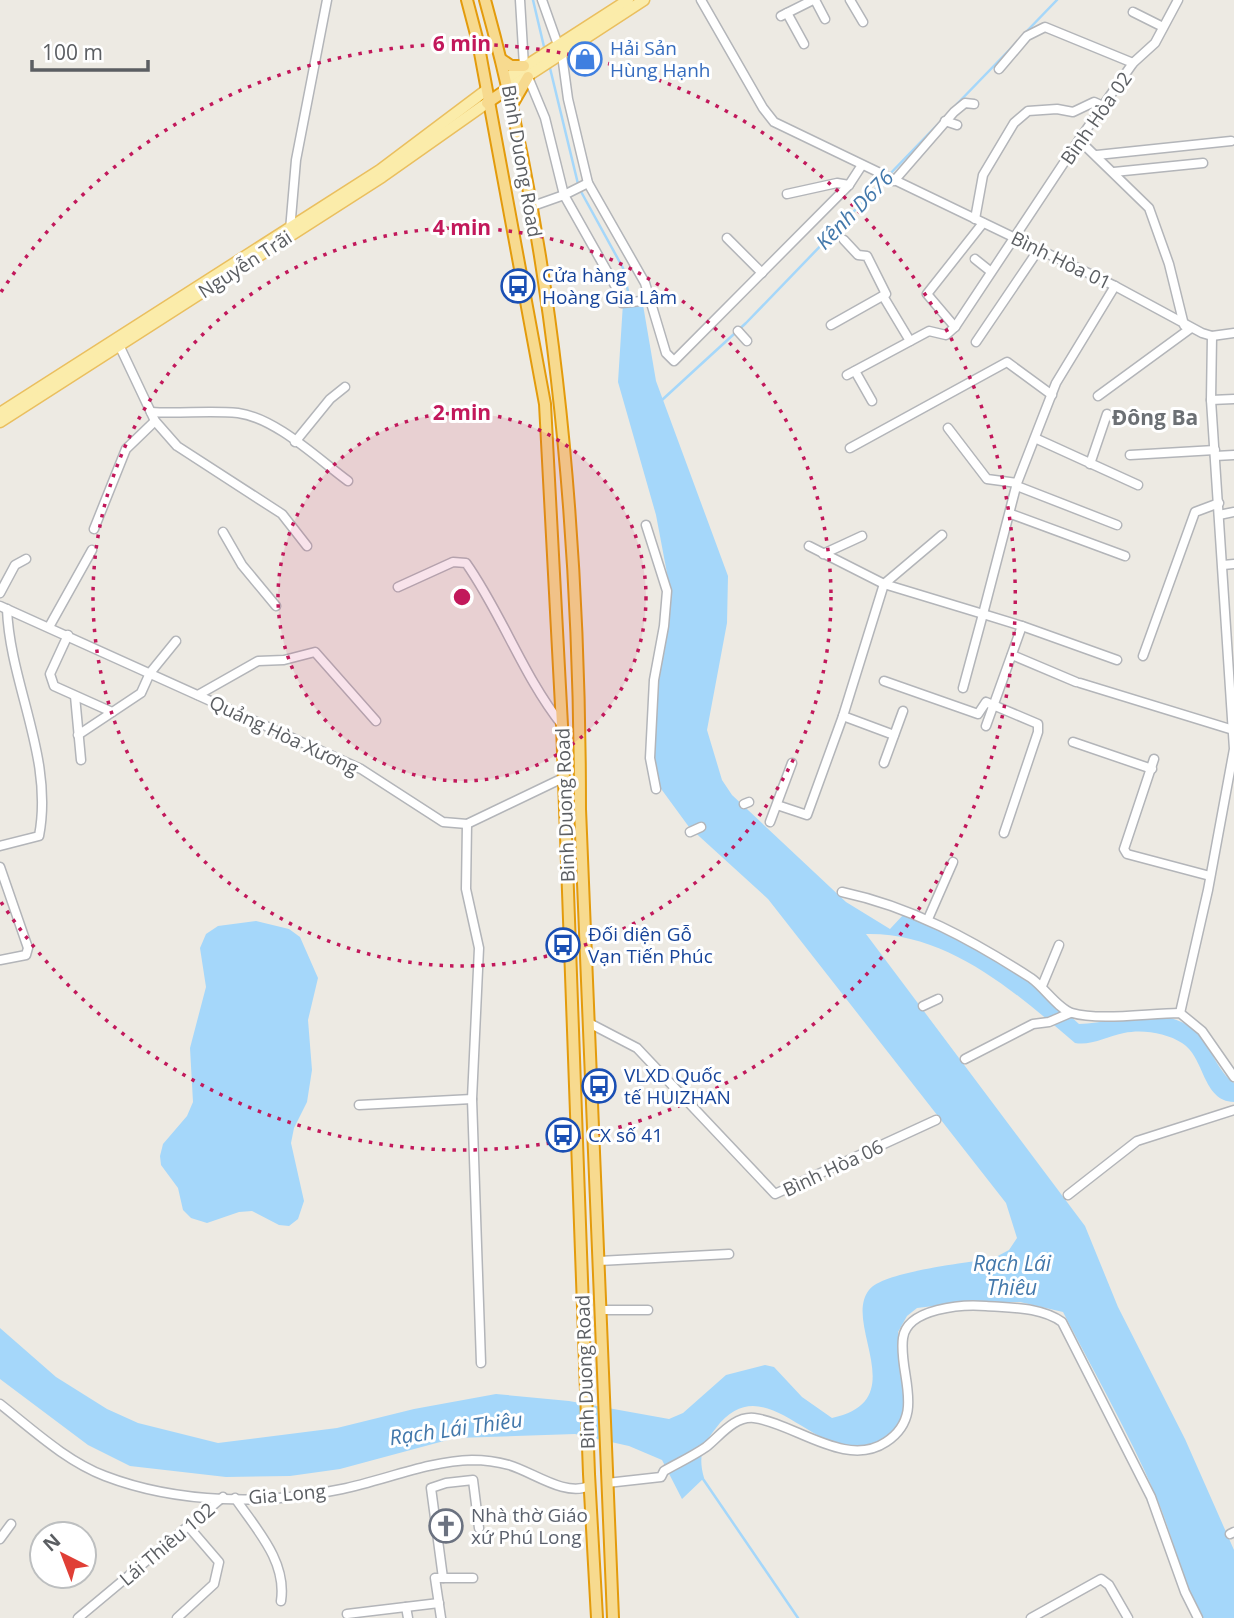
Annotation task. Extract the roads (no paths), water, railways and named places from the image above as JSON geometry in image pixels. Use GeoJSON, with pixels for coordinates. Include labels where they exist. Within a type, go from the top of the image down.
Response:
{"type":"FeatureCollection","features":[{"type":"Feature","properties":{"kind":"highway","name":"Binh Duong Road"},"geometry":{"type":"LineString","coordinates":[[467,0],[545,404],[562,725],[589,1480],[597,1618]]}},
{"type":"Feature","properties":{"kind":"highway","name":"Binh Duong Road"},"geometry":{"type":"LineString","coordinates":[[485,0],[508,83],[562,408],[580,725],[580,809],[607,1477]]}},
{"type":"Feature","properties":{"kind":"highway"},"geometry":{"type":"LineString","coordinates":[[502,60],[526,72],[512,106]]}},
{"type":"Feature","properties":{"kind":"highway"},"geometry":{"type":"LineString","coordinates":[[486,97],[508,83]]}},
{"type":"Feature","properties":{"kind":"highway"},"geometry":{"type":"LineString","coordinates":[[562,725],[580,725]]}},
{"type":"Feature","properties":{"kind":"highway"},"geometry":{"type":"LineString","coordinates":[[573,1048],[590,1046]]}},
{"type":"Feature","properties":{"kind":"highway"},"geometry":{"type":"LineString","coordinates":[[579,1202],[597,1200]]}},
{"type":"Feature","properties":{"kind":"highway"},"geometry":{"type":"LineString","coordinates":[[607,1477],[613,1618]]}},
{"type":"Feature","properties":{"kind":"main road"},"geometry":{"type":"LineString","coordinates":[[560,50],[628,0]]}},
{"type":"Feature","properties":{"kind":"main road"},"geometry":{"type":"LineString","coordinates":[[508,83],[644,0]]}},
{"type":"Feature","properties":{"kind":"main road","name":"Nguyễn Trãi"},"geometry":{"type":"LineString","coordinates":[[0,413],[290,231],[486,97]]}},
{"type":"Feature","properties":{"kind":"main road","name":"Nguyễn Trãi"},"geometry":{"type":"LineString","coordinates":[[0,422],[120,346],[169,309]]}},
{"type":"Feature","properties":{"kind":"street"},"geometry":{"type":"LineString","coordinates":[[290,231],[298,148],[327,0]]}},
{"type":"Feature","properties":{"kind":"street"},"geometry":{"type":"LineString","coordinates":[[520,0],[526,72],[545,118],[564,195],[617,289],[622,303],[651,300]]}},
{"type":"Feature","properties":{"kind":"street"},"geometry":{"type":"LineString","coordinates":[[542,0],[560,50],[568,99],[588,183],[638,269],[651,300],[666,352],[674,361],[725,317],[762,273],[865,166]]}},
{"type":"Feature","properties":{"kind":"street","name":"Bình Hòa 01"},"geometry":{"type":"LineString","coordinates":[[701,0],[763,108],[774,122],[1115,286],[1188,327],[1212,336],[1234,333]]}},
{"type":"Feature","properties":{"kind":"street"},"geometry":{"type":"LineString","coordinates":[[804,44],[784,15],[814,0],[825,19]]}},
{"type":"Feature","properties":{"kind":"street"},"geometry":{"type":"LineString","coordinates":[[850,0],[863,22]]}},
{"type":"Feature","properties":{"kind":"street","name":"Bình Hòa 02"},"geometry":{"type":"LineString","coordinates":[[954,327],[1133,63],[1155,43],[1178,0]]}},
{"type":"Feature","properties":{"kind":"street"},"geometry":{"type":"LineString","coordinates":[[1133,12],[1163,27]]}},
{"type":"Feature","properties":{"kind":"street"},"geometry":{"type":"LineString","coordinates":[[999,69],[1027,36],[1039,27],[1045,27],[1133,63]]}},
{"type":"Feature","properties":{"kind":"street"},"geometry":{"type":"LineString","coordinates":[[872,401],[851,373],[933,330],[946,335],[954,327],[928,294],[979,221],[983,175],[1014,123],[1028,111],[1057,109],[1073,113],[1094,102],[1103,106]]}},
{"type":"Feature","properties":{"kind":"street"},"geometry":{"type":"LineString","coordinates":[[891,179],[945,121],[965,103],[974,104]]}},
{"type":"Feature","properties":{"kind":"street"},"geometry":{"type":"LineString","coordinates":[[945,121],[957,125]]}},
{"type":"Feature","properties":{"kind":"street"},"geometry":{"type":"LineString","coordinates":[[1079,140],[1149,208],[1188,327],[1097,396]]}},
{"type":"Feature","properties":{"kind":"street"},"geometry":{"type":"LineString","coordinates":[[1097,155],[1231,141]]}},
{"type":"Feature","properties":{"kind":"street"},"geometry":{"type":"LineString","coordinates":[[1114,172],[1203,163]]}},
{"type":"Feature","properties":{"kind":"street"},"geometry":{"type":"LineString","coordinates":[[530,207],[588,183]]}},
{"type":"Feature","properties":{"kind":"street"},"geometry":{"type":"LineString","coordinates":[[787,194],[837,183],[849,185]]}},
{"type":"Feature","properties":{"kind":"street"},"geometry":{"type":"LineString","coordinates":[[727,238],[762,273]]}},
{"type":"Feature","properties":{"kind":"street"},"geometry":{"type":"LineString","coordinates":[[831,325],[886,294],[867,256],[858,255],[844,240]]}},
{"type":"Feature","properties":{"kind":"street"},"geometry":{"type":"LineString","coordinates":[[976,342],[1039,249]]}},
{"type":"Feature","properties":{"kind":"street"},"geometry":{"type":"LineString","coordinates":[[975,259],[990,271]]}},
{"type":"Feature","properties":{"kind":"street"},"geometry":{"type":"LineString","coordinates":[[963,688],[1017,484],[1037,439],[1052,395],[1115,286]]}},
{"type":"Feature","properties":{"kind":"street"},"geometry":{"type":"LineString","coordinates":[[883,296],[910,341]]}},
{"type":"Feature","properties":{"kind":"street"},"geometry":{"type":"LineString","coordinates":[[738,331],[747,341]]}},
{"type":"Feature","properties":{"kind":"street"},"geometry":{"type":"LineString","coordinates":[[1180,1013],[1234,750],[1230,614],[1223,565],[1211,400],[1212,336]]}},
{"type":"Feature","properties":{"kind":"street"},"geometry":{"type":"LineString","coordinates":[[120,346],[153,416],[177,446],[282,514],[307,546]]}},
{"type":"Feature","properties":{"kind":"street"},"geometry":{"type":"LineString","coordinates":[[850,448],[1007,362],[1052,395]]}},
{"type":"Feature","properties":{"kind":"street"},"geometry":{"type":"LineString","coordinates":[[295,442],[330,399],[345,387]]}},
{"type":"Feature","properties":{"kind":"street"},"geometry":{"type":"LineString","coordinates":[[1211,400],[1234,399]]}},
{"type":"Feature","properties":{"kind":"street"},"geometry":{"type":"LineString","coordinates":[[94,529],[126,449],[153,416],[240,414],[266,422],[348,481]]}},
{"type":"Feature","properties":{"kind":"street"},"geometry":{"type":"LineString","coordinates":[[1090,464],[1107,414]]}},
{"type":"Feature","properties":{"kind":"street"},"geometry":{"type":"LineString","coordinates":[[948,428],[987,479],[1017,484],[1117,525]]}},
{"type":"Feature","properties":{"kind":"street"},"geometry":{"type":"LineString","coordinates":[[1037,439],[1138,485]]}},
{"type":"Feature","properties":{"kind":"street"},"geometry":{"type":"LineString","coordinates":[[1129,456],[1215,453],[1234,455]]}},
{"type":"Feature","properties":{"kind":"street"},"geometry":{"type":"LineString","coordinates":[[1143,656],[1195,512],[1219,503]]}},
{"type":"Feature","properties":{"kind":"street"},"geometry":{"type":"LineString","coordinates":[[1219,515],[1234,512]]}},
{"type":"Feature","properties":{"kind":"street"},"geometry":{"type":"LineString","coordinates":[[1011,514],[1125,556]]}},
{"type":"Feature","properties":{"kind":"street"},"geometry":{"type":"LineString","coordinates":[[646,526],[667,591],[652,706],[650,758],[656,789]]}},
{"type":"Feature","properties":{"kind":"street"},"geometry":{"type":"LineString","coordinates":[[223,532],[242,565],[276,606]]}},
{"type":"Feature","properties":{"kind":"street"},"geometry":{"type":"LineString","coordinates":[[777,805],[807,815],[844,716],[884,584],[942,535]]}},
{"type":"Feature","properties":{"kind":"street"},"geometry":{"type":"LineString","coordinates":[[823,554],[862,536]]}},
{"type":"Feature","properties":{"kind":"street"},"geometry":{"type":"LineString","coordinates":[[809,546],[884,584],[1022,626],[1117,660]]}},
{"type":"Feature","properties":{"kind":"street"},"geometry":{"type":"LineString","coordinates":[[48,627],[92,550]]}},
{"type":"Feature","properties":{"kind":"street"},"geometry":{"type":"LineString","coordinates":[[0,593],[15,565],[26,559]]}},
{"type":"Feature","properties":{"kind":"street"},"geometry":{"type":"LineString","coordinates":[[398,587],[453,562],[466,563],[484,588],[542,700],[562,725]]}},
{"type":"Feature","properties":{"kind":"street"},"geometry":{"type":"LineString","coordinates":[[1223,565],[1234,564]]}},
{"type":"Feature","properties":{"kind":"street"},"geometry":{"type":"LineString","coordinates":[[0,846],[39,836],[43,818],[36,740],[8,643],[3,607]]}},
{"type":"Feature","properties":{"kind":"street","name":"Quảng Hòa Xương"},"geometry":{"type":"LineString","coordinates":[[3,607],[361,769],[443,822],[467,824]]}},
{"type":"Feature","properties":{"kind":"street"},"geometry":{"type":"LineString","coordinates":[[986,726],[1022,626]]}},
{"type":"Feature","properties":{"kind":"street"},"geometry":{"type":"LineString","coordinates":[[68,635],[50,674],[54,686],[111,712]]}},
{"type":"Feature","properties":{"kind":"street"},"geometry":{"type":"LineString","coordinates":[[78,734],[141,693],[150,673],[176,641]]}},
{"type":"Feature","properties":{"kind":"street"},"geometry":{"type":"LineString","coordinates":[[198,695],[258,661],[284,660],[315,652],[376,721]]}},
{"type":"Feature","properties":{"kind":"street"},"geometry":{"type":"LineString","coordinates":[[1012,655],[1078,682],[1233,730]]}},
{"type":"Feature","properties":{"kind":"street"},"geometry":{"type":"LineString","coordinates":[[884,681],[978,713],[981,713],[985,702],[1036,722],[1039,726],[1004,833]]}},
{"type":"Feature","properties":{"kind":"street"},"geometry":{"type":"LineString","coordinates":[[75,696],[81,760]]}},
{"type":"Feature","properties":{"kind":"street"},"geometry":{"type":"LineString","coordinates":[[884,763],[903,711]]}},
{"type":"Feature","properties":{"kind":"street"},"geometry":{"type":"LineString","coordinates":[[844,716],[894,735]]}},
{"type":"Feature","properties":{"kind":"street"},"geometry":{"type":"LineString","coordinates":[[1073,742],[1153,764],[1124,849],[1127,854],[1210,876]]}},
{"type":"Feature","properties":{"kind":"street"},"geometry":{"type":"LineString","coordinates":[[770,822],[792,763]]}},
{"type":"Feature","properties":{"kind":"street"},"geometry":{"type":"LineString","coordinates":[[481,1363],[472,1099],[479,947],[466,890],[467,824],[563,778]]}},
{"type":"Feature","properties":{"kind":"street"},"geometry":{"type":"LineString","coordinates":[[690,832],[701,827]]}},
{"type":"Feature","properties":{"kind":"street"},"geometry":{"type":"LineString","coordinates":[[928,919],[953,862]]}},
{"type":"Feature","properties":{"kind":"street"},"geometry":{"type":"LineString","coordinates":[[0,867],[28,948],[26,955],[0,960]]}},
{"type":"Feature","properties":{"kind":"street"},"geometry":{"type":"LineString","coordinates":[[842,892],[951,929],[1042,986],[1070,1013]]}},
{"type":"Feature","properties":{"kind":"street"},"geometry":{"type":"LineString","coordinates":[[1042,986],[1059,944]]}},
{"type":"Feature","properties":{"kind":"street"},"geometry":{"type":"LineString","coordinates":[[923,1006],[938,999]]}},
{"type":"Feature","properties":{"kind":"street"},"geometry":{"type":"LineString","coordinates":[[965,1059],[1033,1024],[1049,1022],[1070,1013],[1108,1016],[1180,1013],[1202,1031],[1234,1077]]}},
{"type":"Feature","properties":{"kind":"street","name":"Bình Hòa 06"},"geometry":{"type":"LineString","coordinates":[[589,1023],[637,1048],[775,1194],[934,1121]]}},
{"type":"Feature","properties":{"kind":"street"},"geometry":{"type":"LineString","coordinates":[[359,1105],[472,1099]]}},
{"type":"Feature","properties":{"kind":"street"},"geometry":{"type":"LineString","coordinates":[[1068,1195],[1138,1141],[1234,1110]]}},
{"type":"Feature","properties":{"kind":"street"},"geometry":{"type":"LineString","coordinates":[[599,1261],[729,1254]]}},
{"type":"Feature","properties":{"kind":"street"},"geometry":{"type":"LineString","coordinates":[[607,1477],[660,1477],[664,1471],[706,1447],[736,1421],[754,1418],[840,1449],[883,1445],[902,1428],[906,1414],[909,1389],[903,1338],[908,1327],[926,1313],[956,1306],[1049,1312],[1062,1322],[1151,1497],[1185,1592],[1198,1618]]}},
{"type":"Feature","properties":{"kind":"street"},"geometry":{"type":"LineString","coordinates":[[601,1310],[648,1310]]}},
{"type":"Feature","properties":{"kind":"street","name":"Gia Long"},"geometry":{"type":"LineString","coordinates":[[0,1404],[62,1453],[105,1476],[171,1493],[270,1498],[334,1490],[442,1464],[470,1460],[506,1464],[569,1489],[589,1480]]}},
{"type":"Feature","properties":{"kind":"street"},"geometry":{"type":"LineString","coordinates":[[443,1578],[431,1488],[473,1480],[479,1528]]}},
{"type":"Feature","properties":{"kind":"street","name":"Lái Thiêu 102"},"geometry":{"type":"LineString","coordinates":[[81,1617],[223,1497]]}},
{"type":"Feature","properties":{"kind":"street"},"geometry":{"type":"LineString","coordinates":[[235,1498],[274,1556],[283,1585],[281,1601]]}},
{"type":"Feature","properties":{"kind":"street"},"geometry":{"type":"LineString","coordinates":[[0,1539],[11,1524]]}},
{"type":"Feature","properties":{"kind":"street"},"geometry":{"type":"LineString","coordinates":[[177,1618],[214,1584],[219,1562],[188,1526]]}},
{"type":"Feature","properties":{"kind":"street"},"geometry":{"type":"LineString","coordinates":[[441,1618],[435,1578],[473,1578]]}},
{"type":"Feature","properties":{"kind":"street"},"geometry":{"type":"LineString","coordinates":[[1031,1618],[1101,1579],[1109,1585],[1128,1618]]}},
{"type":"Feature","properties":{"kind":"street"},"geometry":{"type":"LineString","coordinates":[[346,1614],[439,1603]]}},
{"type":"Feature","properties":{"kind":"street"},"geometry":{"type":"LineString","coordinates":[[406,1607],[408,1618]]}},
{"type":"Feature","properties":{"kind":"water","name":"Rạch Lái Thiêu"},"geometry":{"type":"Polygon","coordinates":[[[642,299],[656,381],[728,576],[727,623],[707,730],[722,780],[732,795],[846,902],[890,929],[904,914],[953,935],[1018,974],[1079,1024],[1158,1016],[1187,1025],[1199,1035],[1224,1073],[1234,1083],[1234,1102],[1224,1100],[1210,1087],[1190,1050],[1182,1043],[1162,1034],[1131,1032],[1093,1042],[1075,1043],[1029,1004],[979,969],[952,954],[925,943],[896,936],[866,934],[1085,1226],[1118,1307],[1185,1439],[1234,1550],[1234,1618],[1202,1618],[1188,1588],[1145,1471],[1063,1312],[1020,1302],[967,1302],[917,1308],[907,1316],[898,1332],[907,1386],[900,1429],[884,1439],[863,1447],[837,1444],[767,1408],[750,1406],[733,1412],[711,1434],[701,1457],[704,1478],[682,1499],[662,1460],[629,1446],[575,1434],[455,1438],[340,1469],[290,1476],[226,1477],[130,1466],[88,1445],[0,1379],[0,1328],[56,1377],[107,1409],[138,1423],[218,1443],[337,1428],[414,1409],[496,1394],[569,1401],[669,1419],[683,1413],[726,1375],[765,1365],[774,1367],[802,1397],[832,1418],[856,1409],[869,1396],[873,1379],[863,1322],[863,1305],[869,1290],[878,1283],[908,1273],[994,1258],[1009,1250],[1017,1238],[1006,1203],[768,899],[689,827],[659,786],[653,758],[656,679],[668,626],[670,589],[656,515],[618,382],[623,303],[642,299]]]}},
{"type":"Feature","properties":{"kind":"water"},"geometry":{"type":"Polygon","coordinates":[[[256,921],[289,929],[300,937],[318,978],[308,1020],[312,1070],[307,1102],[294,1128],[291,1143],[304,1201],[298,1219],[289,1226],[279,1225],[252,1211],[239,1212],[207,1223],[191,1218],[183,1210],[178,1188],[161,1165],[160,1156],[163,1144],[187,1116],[193,1102],[190,1048],[206,987],[200,948],[206,934],[218,926],[256,921]]]}},
{"type":"Feature","properties":{"kind":"waterway"},"geometry":{"type":"LineString","coordinates":[[533,0],[545,51]]}},
{"type":"Feature","properties":{"kind":"waterway","name":"Kênh D676"},"geometry":{"type":"LineString","coordinates":[[1026,32],[1057,0]]}},
{"type":"Feature","properties":{"kind":"waterway","name":"Kênh D676"},"geometry":{"type":"LineString","coordinates":[[956,105],[1019,40]]}},
{"type":"Feature","properties":{"kind":"waterway"},"geometry":{"type":"LineString","coordinates":[[549,64],[579,188],[623,268],[630,301]]}},
{"type":"Feature","properties":{"kind":"waterway","name":"Kênh D676"},"geometry":{"type":"LineString","coordinates":[[662,400],[746,323],[942,120]]}},
{"type":"Feature","properties":{"kind":"waterway"},"geometry":{"type":"LineString","coordinates":[[701,1476],[798,1618]]}},
{"type":"Feature","properties":{"kind":"place","name":"Hải Sản Hùng Hạnh"},"geometry":{"type":"Point","coordinates":[585,59]}},
{"type":"Feature","properties":{"kind":"place","name":"Cửa hàng Hoàng Gia Lâm"},"geometry":{"type":"Point","coordinates":[518,286]}},
{"type":"Feature","properties":{"kind":"place","name":"Đối diện Gỗ Vạn Tiến Phúc"},"geometry":{"type":"Point","coordinates":[563,945]}},
{"type":"Feature","properties":{"kind":"place","name":"VLXD Quốc tế HUIZHAN"},"geometry":{"type":"Point","coordinates":[599,1086]}},
{"type":"Feature","properties":{"kind":"place","name":"CX số 41"},"geometry":{"type":"Point","coordinates":[563,1135]}},
{"type":"Feature","properties":{"kind":"place","name":"Nhà thờ Giáo xứ Phú Long"},"geometry":{"type":"Point","coordinates":[446,1526]}},
{"type":"Feature","properties":{"kind":"district","name":"Đông Ba"},"geometry":{"type":"Point","coordinates":[1155,418]}}]}
